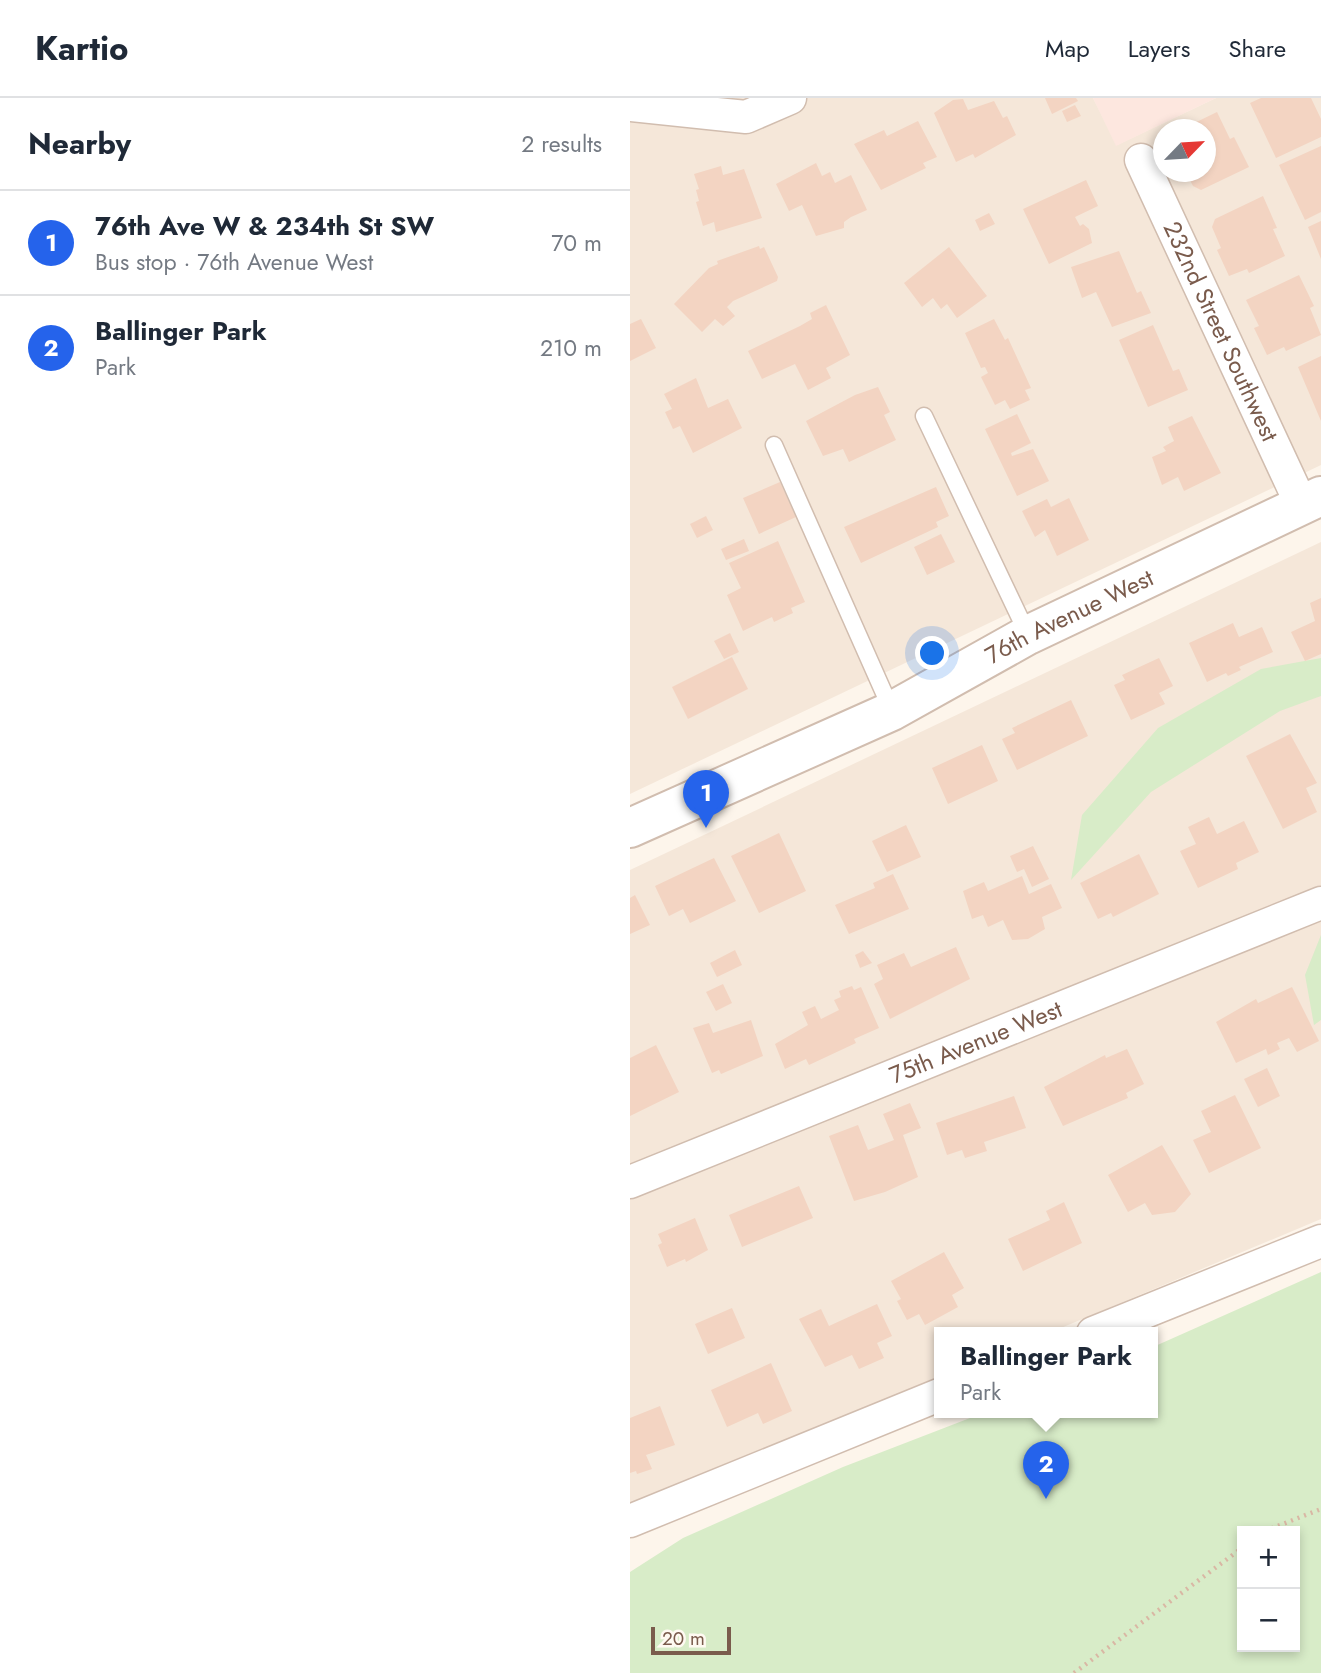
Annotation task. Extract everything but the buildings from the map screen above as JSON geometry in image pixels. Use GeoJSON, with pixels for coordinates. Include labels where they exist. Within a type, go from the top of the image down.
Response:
{"type":"FeatureCollection","features":[{"type":"Feature","properties":{"kind":"street"},"geometry":{"type":"LineString","coordinates":[[630,106],[746,117],[790,98]]}},
{"type":"Feature","properties":{"kind":"street","name":"232nd Street Southwest"},"geometry":{"type":"LineString","coordinates":[[1141,160],[1311,500]]}},
{"type":"Feature","properties":{"kind":"street","name":"76th Avenue West"},"geometry":{"type":"LineString","coordinates":[[630,828],[892,711],[1028,635],[1311,500]]}},
{"type":"Feature","properties":{"kind":"street","name":"75th Avenue West"},"geometry":{"type":"LineString","coordinates":[[630,1182],[1321,903]]}},
{"type":"Feature","properties":{"kind":"street"},"geometry":{"type":"LineString","coordinates":[[1107,1327],[1320,1238]]}},
{"type":"Feature","properties":{"kind":"street"},"geometry":{"type":"LineString","coordinates":[[630,1521],[934,1397]]}},
{"type":"Feature","properties":{"kind":"lane"},"geometry":{"type":"LineString","coordinates":[[924,416],[1028,635]]}},
{"type":"Feature","properties":{"kind":"lane"},"geometry":{"type":"LineString","coordinates":[[774,445],[892,711]]}},
{"type":"Feature","properties":{"kind":"path"},"geometry":{"type":"LineString","coordinates":[[1278,1526],[1321,1509]]}},
{"type":"Feature","properties":{"kind":"path"},"geometry":{"type":"LineString","coordinates":[[1074,1673],[1237,1552]]}},
{"type":"Feature","properties":{"kind":"shaded area"},"geometry":{"type":"Polygon","coordinates":[[[630,98],[1093,98],[1117,145],[1153,128],[1153,182],[1216,182],[1216,119],[1172,119],[1216,98],[1321,98],[1321,465],[630,794],[630,98]]]}},
{"type":"Feature","properties":{"kind":"shaded area"},"geometry":{"type":"Polygon","coordinates":[[[1093,98],[1216,98],[1172,119],[1153,119],[1153,128],[1116,146],[1093,98]]]}},
{"type":"Feature","properties":{"kind":"shaded area"},"geometry":{"type":"Polygon","coordinates":[[[1321,542],[1321,1219],[1063,1327],[934,1327],[934,1382],[630,1512],[630,870],[1321,542]]]}},
{"type":"Feature","properties":{"kind":"green space"},"geometry":{"type":"Polygon","coordinates":[[[1321,658],[1321,696],[1280,711],[1151,792],[1071,880],[1082,815],[1158,728],[1261,669],[1321,658]]]}},
{"type":"Feature","properties":{"kind":"green space"},"geometry":{"type":"Polygon","coordinates":[[[1321,935],[1321,1020],[1314,1025],[1305,975],[1321,935]]]}},
{"type":"Feature","properties":{"kind":"green space"},"geometry":{"type":"Polygon","coordinates":[[[1321,1272],[1321,1673],[630,1673],[630,1572],[683,1538],[843,1467],[970,1418],[1158,1418],[1158,1345],[1321,1272]]]}},
{"type":"Feature","properties":{"kind":"place","name":"76th Ave W & 234th St SW"},"geometry":{"type":"Point","coordinates":[706,828]}},
{"type":"Feature","properties":{"kind":"place","name":"Ballinger Park"},"geometry":{"type":"Point","coordinates":[1046,1499]}}]}
